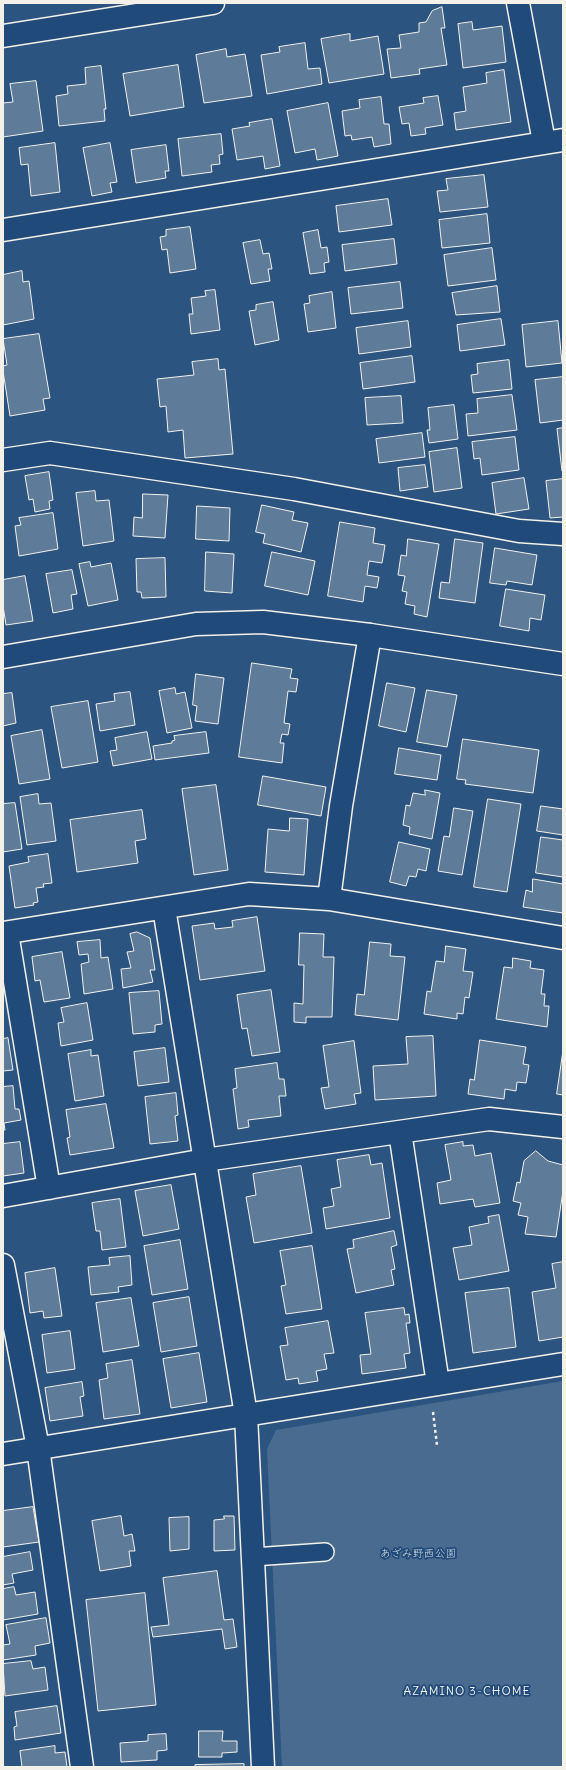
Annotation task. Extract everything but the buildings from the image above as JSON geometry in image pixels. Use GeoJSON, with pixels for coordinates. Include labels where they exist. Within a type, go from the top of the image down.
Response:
{"type":"FeatureCollection","features":[{"type":"Feature","properties":{"kind":"street"},"geometry":{"type":"LineString","coordinates":[[3,36],[213,3]]}},
{"type":"Feature","properties":{"kind":"street"},"geometry":{"type":"LineString","coordinates":[[3,230],[554,141],[518,3]]}},
{"type":"Feature","properties":{"kind":"street"},"geometry":{"type":"LineString","coordinates":[[3,460],[50,453],[294,489],[519,531],[563,534]]}},
{"type":"Feature","properties":{"kind":"street"},"geometry":{"type":"LineString","coordinates":[[3,657],[196,624],[263,622],[370,635],[563,664]]}},
{"type":"Feature","properties":{"kind":"street"},"geometry":{"type":"LineString","coordinates":[[329,899],[341,806],[370,635]]}},
{"type":"Feature","properties":{"kind":"street"},"geometry":{"type":"LineString","coordinates":[[49,1188],[5,933],[249,894],[329,899],[563,938]]}},
{"type":"Feature","properties":{"kind":"street"},"geometry":{"type":"LineString","coordinates":[[164,908],[246,1415],[263,1767]]}},
{"type":"Feature","properties":{"kind":"street"},"geometry":{"type":"LineString","coordinates":[[3,1196],[205,1160],[489,1119],[563,1127]]}},
{"type":"Feature","properties":{"kind":"street"},"geometry":{"type":"LineString","coordinates":[[400,1132],[434,1385]]}},
{"type":"Feature","properties":{"kind":"street"},"geometry":{"type":"LineString","coordinates":[[3,1265],[38,1448],[82,1767]]}},
{"type":"Feature","properties":{"kind":"street"},"geometry":{"type":"LineString","coordinates":[[3,1454],[563,1364]]}},
{"type":"Feature","properties":{"kind":"lane"},"geometry":{"type":"LineString","coordinates":[[253,1557],[325,1552]]}},
{"type":"Feature","properties":{"kind":"path"},"geometry":{"type":"LineString","coordinates":[[434,1385],[437,1445]]}},
{"type":"Feature","properties":{"kind":"green space","name":"あざみ野西公園"},"geometry":{"type":"Polygon","coordinates":[[[563,1381],[563,1767],[282,1767],[267,1449],[276,1430],[563,1381]]]}},
{"type":"Feature","properties":{"kind":"district","name":"AZAMINO 3-CHOME"},"geometry":{"type":"Point","coordinates":[467,1692]}}]}
